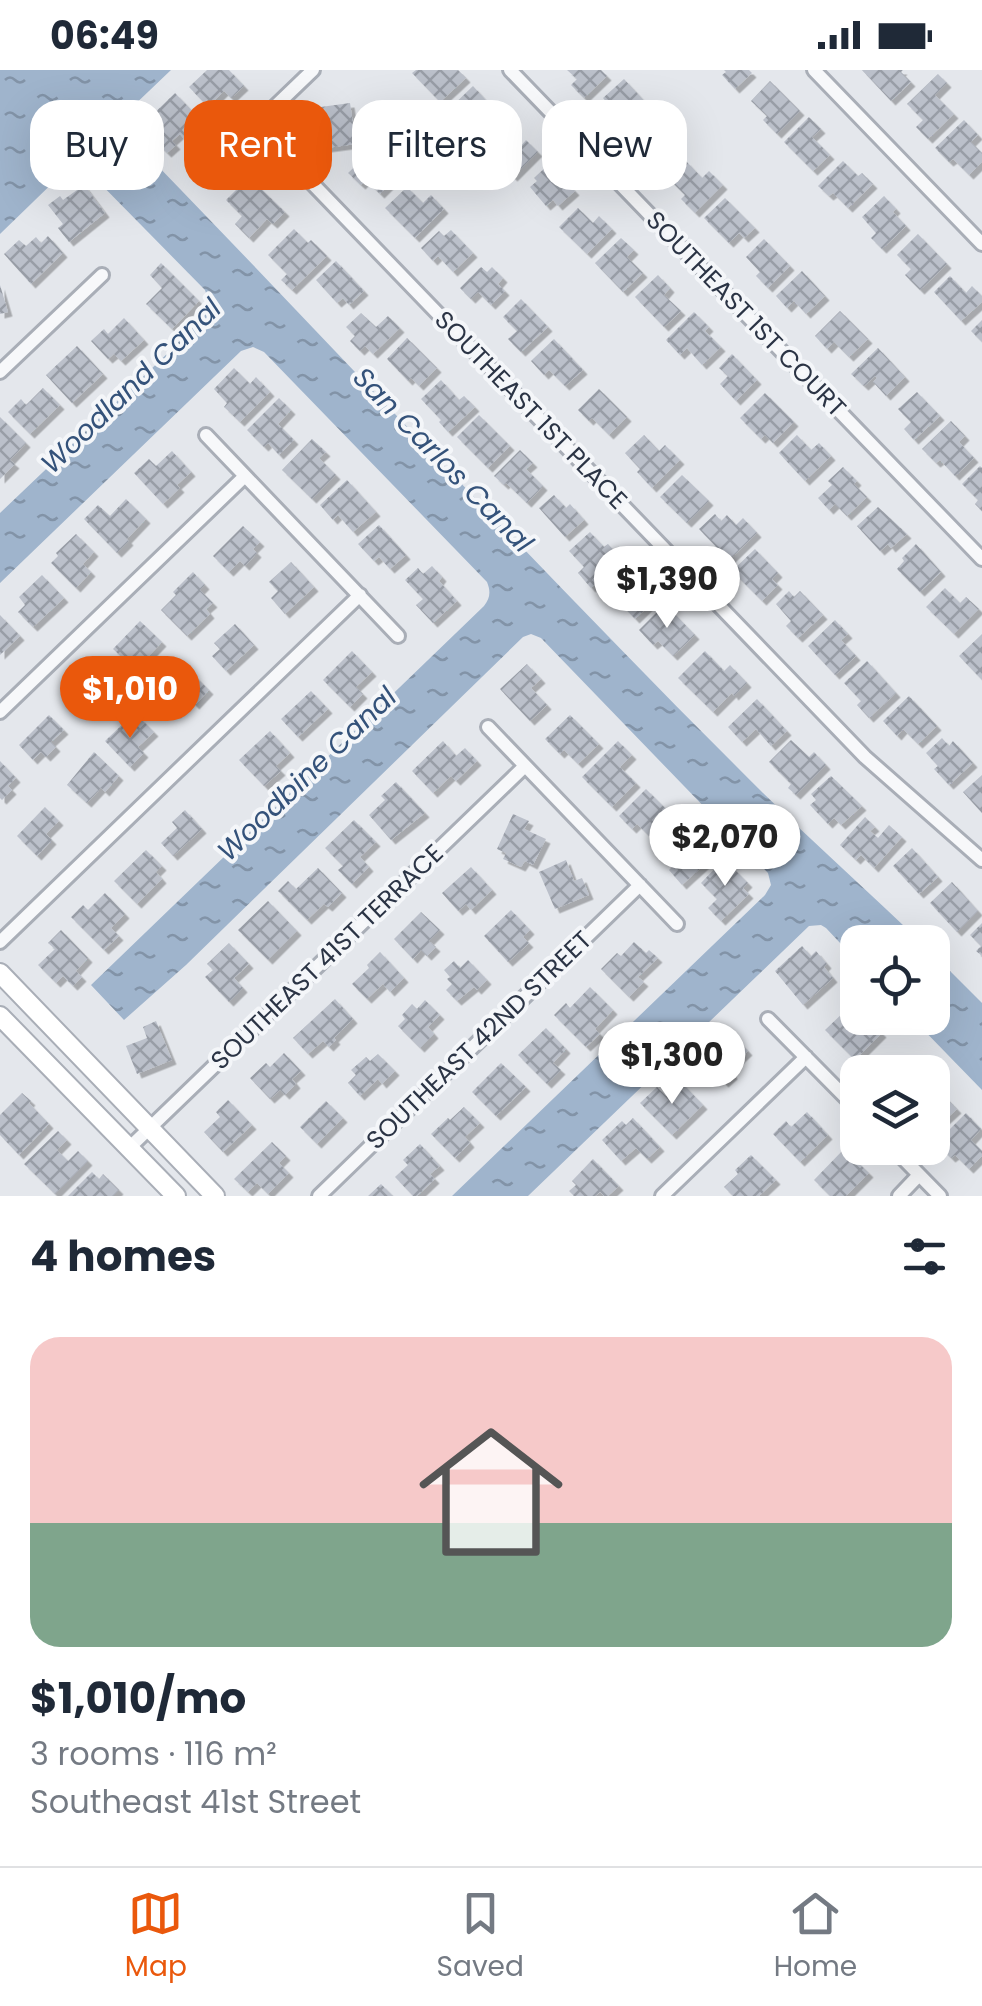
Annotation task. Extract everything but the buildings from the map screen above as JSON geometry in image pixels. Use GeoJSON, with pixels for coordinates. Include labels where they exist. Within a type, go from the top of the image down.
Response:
{"type":"FeatureCollection","features":[{"type":"Feature","properties":{"kind":"main road"},"geometry":{"type":"LineString","coordinates":[[0,973],[215,1196]]}},
{"type":"Feature","properties":{"kind":"main road"},"geometry":{"type":"LineString","coordinates":[[0,1016],[176,1196]]}},
{"type":"Feature","properties":{"kind":"street"},"geometry":{"type":"LineString","coordinates":[[282,100],[313,70]]}},
{"type":"Feature","properties":{"kind":"street","name":"SOUTHEAST 1ST COURT"},"geometry":{"type":"LineString","coordinates":[[510,70],[982,559]]}},
{"type":"Feature","properties":{"kind":"street"},"geometry":{"type":"LineString","coordinates":[[814,70],[982,244]]}},
{"type":"Feature","properties":{"kind":"street","name":"SOUTHEAST 1ST PLACE"},"geometry":{"type":"LineString","coordinates":[[319,190],[865,756],[982,860]]}},
{"type":"Feature","properties":{"kind":"street"},"geometry":{"type":"LineString","coordinates":[[0,372],[102,275]]}},
{"type":"Feature","properties":{"kind":"street"},"geometry":{"type":"LineString","coordinates":[[206,435],[398,636]]}},
{"type":"Feature","properties":{"kind":"street"},"geometry":{"type":"LineString","coordinates":[[0,712],[245,476]]}},
{"type":"Feature","properties":{"kind":"street"},"geometry":{"type":"LineString","coordinates":[[0,942],[360,596]]}},
{"type":"Feature","properties":{"kind":"street"},"geometry":{"type":"LineString","coordinates":[[488,727],[677,924]]}},
{"type":"Feature","properties":{"kind":"street","name":"SOUTHEAST 41ST TERRACE"},"geometry":{"type":"LineString","coordinates":[[129,1148],[524,766]]}},
{"type":"Feature","properties":{"kind":"street","name":"SOUTHEAST 42ND STREET"},"geometry":{"type":"LineString","coordinates":[[319,1196],[640,885]]}},
{"type":"Feature","properties":{"kind":"street"},"geometry":{"type":"LineString","coordinates":[[768,1019],[840,1092]]}},
{"type":"Feature","properties":{"kind":"street"},"geometry":{"type":"LineString","coordinates":[[662,1196],[806,1057]]}},
{"type":"Feature","properties":{"kind":"street"},"geometry":{"type":"LineString","coordinates":[[909,1165],[940,1196]]}},
{"type":"Feature","properties":{"kind":"street"},"geometry":{"type":"LineString","coordinates":[[899,1196],[919,1175]]}},
{"type":"Feature","properties":{"kind":"water"},"geometry":{"type":"Polygon","coordinates":[[[0,70],[171,70],[140,100],[30,100],[30,190],[45,190],[0,234],[0,70]]]}},
{"type":"Feature","properties":{"kind":"water"},"geometry":{"type":"Polygon","coordinates":[[[164,173],[658,687],[903,925],[840,925],[840,943],[821,925],[809,926],[528,1196],[452,1196],[771,885],[768,873],[541,638],[531,634],[523,637],[186,965],[124,1020],[91,985],[489,598],[487,582],[264,352],[253,347],[241,351],[0,583],[0,513],[205,314],[209,302],[205,290],[107,190],[164,190],[164,173]]]}},
{"type":"Feature","properties":{"kind":"water"},"geometry":{"type":"Polygon","coordinates":[[[950,971],[982,1003],[982,1090],[929,1035],[950,1035],[950,971]]]}},
{"type":"Feature","properties":{"kind":"water label","name":"Woodland Canal"},"geometry":{"type":"Point","coordinates":[131,386]}},
{"type":"Feature","properties":{"kind":"water label","name":"San Carlos Canal"},"geometry":{"type":"Point","coordinates":[443,460]}},
{"type":"Feature","properties":{"kind":"water label","name":"Woodbine Canal"},"geometry":{"type":"Point","coordinates":[307,774]}}]}
